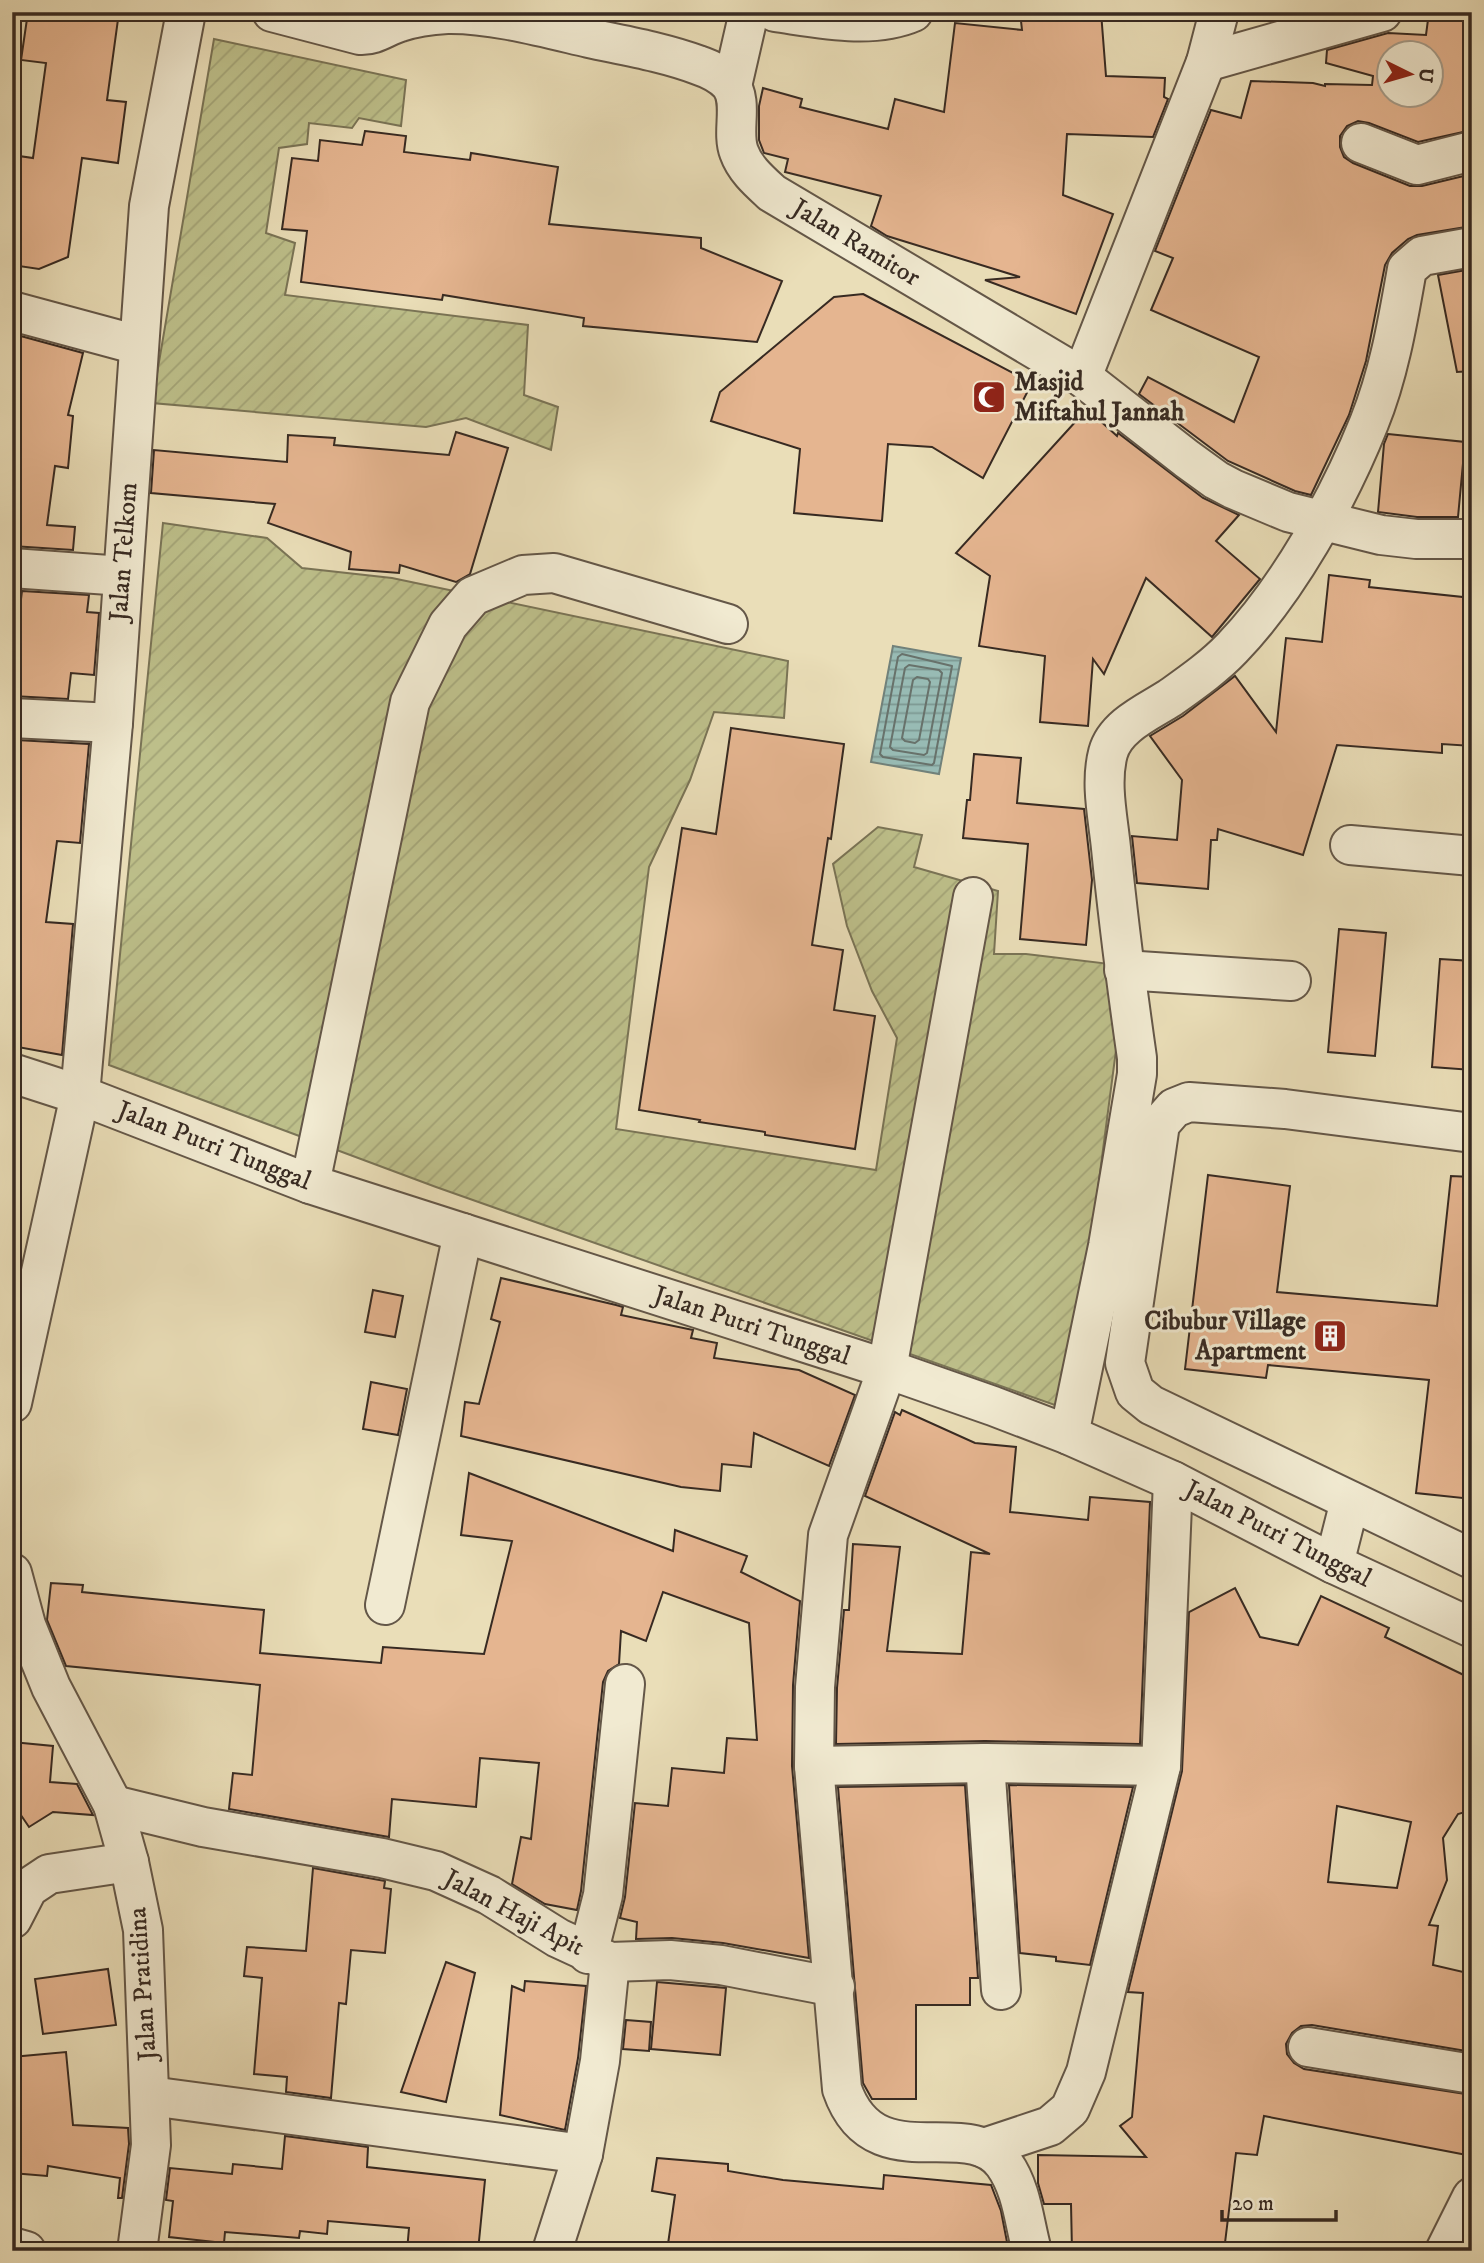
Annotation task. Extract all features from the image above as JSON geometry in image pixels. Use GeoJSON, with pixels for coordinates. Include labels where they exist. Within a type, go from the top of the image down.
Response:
{"type":"FeatureCollection","features":[{"type":"Feature","properties":{"kind":"street","name":"Jalan Telkom"},"geometry":{"type":"LineString","coordinates":[[80,1095],[113,723],[149,206],[186,12]]}},
{"type":"Feature","properties":{"kind":"street"},"geometry":{"type":"LineString","coordinates":[[272,12],[360,36],[368,36],[401,22],[430,15],[451,14],[526,24],[677,57],[719,74],[732,86],[750,12]]}},
{"type":"Feature","properties":{"kind":"street"},"geometry":{"type":"LineString","coordinates":[[775,12],[821,19],[868,21],[904,16],[913,12]]}},
{"type":"Feature","properties":{"kind":"street"},"geometry":{"type":"LineString","coordinates":[[1082,377],[1206,62],[1219,12]]}},
{"type":"Feature","properties":{"kind":"street"},"geometry":{"type":"LineString","coordinates":[[1206,62],[1382,12]]}},
{"type":"Feature","properties":{"kind":"street","name":"Jalan Ramitor"},"geometry":{"type":"LineString","coordinates":[[732,86],[737,114],[735,136],[738,151],[747,168],[772,193],[1082,377],[1216,480],[1259,501],[1322,522],[1381,535],[1416,539],[1472,539]]}},
{"type":"Feature","properties":{"kind":"street"},"geometry":{"type":"LineString","coordinates":[[1361,143],[1417,165],[1472,151]]}},
{"type":"Feature","properties":{"kind":"street"},"geometry":{"type":"LineString","coordinates":[[1069,1435],[1108,1246],[1137,1074],[1106,792],[1108,750],[1124,729],[1205,672],[1231,649],[1258,618],[1322,522],[1370,422],[1395,335],[1407,269],[1422,256],[1472,247]]}},
{"type":"Feature","properties":{"kind":"street"},"geometry":{"type":"LineString","coordinates":[[12,310],[138,345]]}},
{"type":"Feature","properties":{"kind":"street"},"geometry":{"type":"LineString","coordinates":[[12,568],[123,576]]}},
{"type":"Feature","properties":{"kind":"street"},"geometry":{"type":"LineString","coordinates":[[310,1184],[410,702],[448,625],[473,596],[523,575],[554,573],[729,624]]}},
{"type":"Feature","properties":{"kind":"street"},"geometry":{"type":"LineString","coordinates":[[12,718],[113,723]]}},
{"type":"Feature","properties":{"kind":"street"},"geometry":{"type":"LineString","coordinates":[[1350,845],[1472,856]]}},
{"type":"Feature","properties":{"kind":"street"},"geometry":{"type":"LineString","coordinates":[[973,897],[887,1369],[828,1535],[815,1687],[814,1766],[842,2089],[848,2106],[858,2121],[875,2133],[894,2140],[984,2147],[1050,2126],[1070,2109],[1086,2072],[1161,1766],[1173,1481]]}},
{"type":"Feature","properties":{"kind":"street"},"geometry":{"type":"LineString","coordinates":[[1124,970],[1291,981]]}},
{"type":"Feature","properties":{"kind":"street","name":"Jalan Putri Tunggal"},"geometry":{"type":"LineString","coordinates":[[12,1073],[80,1095],[310,1184],[887,1369],[1069,1435],[1173,1481],[1334,1564],[1472,1628]]}},
{"type":"Feature","properties":{"kind":"street"},"geometry":{"type":"LineString","coordinates":[[12,1403],[80,1095]]}},
{"type":"Feature","properties":{"kind":"street"},"geometry":{"type":"LineString","coordinates":[[1472,1133],[1285,1109],[1189,1102],[1174,1108],[1160,1124],[1125,1363],[1135,1392],[1151,1405],[1472,1559]]}},
{"type":"Feature","properties":{"kind":"street"},"geometry":{"type":"LineString","coordinates":[[385,1605],[463,1233]]}},
{"type":"Feature","properties":{"kind":"street"},"geometry":{"type":"LineString","coordinates":[[1334,1564],[1350,1501]]}},
{"type":"Feature","properties":{"kind":"street","name":"Jalan Pratidina"},"geometry":{"type":"LineString","coordinates":[[12,1573],[19,1628],[113,1805],[130,1862],[143,1930],[151,2146],[137,2251]]}},
{"type":"Feature","properties":{"kind":"street"},"geometry":{"type":"LineString","coordinates":[[552,2251],[583,2154],[600,2061],[599,1958],[603,1895],[625,1684]]}},
{"type":"Feature","properties":{"kind":"street"},"geometry":{"type":"LineString","coordinates":[[814,1766],[985,1763],[1161,1766]]}},
{"type":"Feature","properties":{"kind":"street"},"geometry":{"type":"LineString","coordinates":[[985,1763],[1001,1990]]}},
{"type":"Feature","properties":{"kind":"street","name":"Jalan Haji Apit"},"geometry":{"type":"LineString","coordinates":[[113,1805],[203,1827],[382,1858],[436,1871],[489,1895],[558,1938],[599,1958],[721,1965],[835,1987]]}},
{"type":"Feature","properties":{"kind":"street"},"geometry":{"type":"LineString","coordinates":[[12,1919],[28,1888],[50,1874],[130,1862]]}},
{"type":"Feature","properties":{"kind":"street"},"geometry":{"type":"LineString","coordinates":[[1308,2047],[1472,2074]]}},
{"type":"Feature","properties":{"kind":"street"},"geometry":{"type":"LineString","coordinates":[[150,2096],[583,2154]]}},
{"type":"Feature","properties":{"kind":"street"},"geometry":{"type":"LineString","coordinates":[[984,2147],[1004,2164],[1015,2183],[1032,2251]]}},
{"type":"Feature","properties":{"kind":"street"},"geometry":{"type":"LineString","coordinates":[[1445,2251],[1472,2197]]}},
{"type":"Feature","properties":{"kind":"street"},"geometry":{"type":"LineString","coordinates":[[12,2247],[26,2251]]}},
{"type":"Feature","properties":{"kind":"green space"},"geometry":{"type":"Polygon","coordinates":[[[214,39],[406,80],[401,126],[359,118],[352,128],[309,123],[307,144],[279,148],[266,233],[295,243],[285,295],[528,325],[524,395],[558,407],[551,450],[466,418],[426,427],[152,403],[214,39]]]}},
{"type":"Feature","properties":{"kind":"green space"},"geometry":{"type":"Polygon","coordinates":[[[163,523],[267,538],[302,568],[392,578],[788,661],[784,718],[714,712],[690,780],[649,867],[616,1129],[876,1170],[897,1038],[872,991],[847,926],[833,864],[878,827],[922,835],[914,867],[998,891],[994,954],[1026,954],[1127,966],[1069,1410],[436,1187],[109,1065],[163,523]]]}},
{"type":"Feature","properties":{"kind":"water"},"geometry":{"type":"Polygon","coordinates":[[[893,646],[961,658],[939,774],[871,762],[893,646]]]}},
{"type":"Feature","properties":{"kind":"building"},"geometry":{"type":"Polygon","coordinates":[[[28,12],[119,12],[107,100],[126,102],[118,163],[82,158],[68,257],[39,269],[12,265],[12,155],[33,158],[46,63],[21,60],[28,12]]]}},
{"type":"Feature","properties":{"kind":"building"},"geometry":{"type":"Polygon","coordinates":[[[1020,12],[1101,12],[1106,76],[1165,78],[1164,97],[1168,99],[1153,137],[1067,134],[1063,195],[1113,214],[1076,314],[985,280],[1020,277],[887,236],[871,226],[881,196],[785,172],[788,159],[764,153],[759,140],[759,106],[763,88],[802,99],[800,107],[888,129],[895,99],[944,112],[955,23],[1022,30],[1020,12]]]}},
{"type":"Feature","properties":{"kind":"building"},"geometry":{"type":"Polygon","coordinates":[[[1429,12],[1472,12],[1472,130],[1418,142],[1358,121],[1347,126],[1340,136],[1344,157],[1410,186],[1422,186],[1472,174],[1472,226],[1417,235],[1392,253],[1385,265],[1366,361],[1349,415],[1311,495],[1295,491],[1228,461],[1139,394],[1148,377],[1234,422],[1259,357],[1151,310],[1173,258],[1155,251],[1211,110],[1241,118],[1251,81],[1313,83],[1325,86],[1372,85],[1373,76],[1326,63],[1327,50],[1388,33],[1426,35],[1429,12]]]}},
{"type":"Feature","properties":{"kind":"building"},"geometry":{"type":"Polygon","coordinates":[[[365,131],[406,136],[404,152],[470,160],[471,153],[558,167],[549,224],[701,238],[701,248],[782,281],[757,342],[583,326],[584,318],[443,295],[442,300],[301,282],[307,231],[282,229],[292,158],[318,161],[320,140],[362,145],[365,131]]]}},
{"type":"Feature","properties":{"kind":"building"},"geometry":{"type":"Polygon","coordinates":[[[1472,269],[1472,371],[1457,372],[1438,275],[1472,269]]]}},
{"type":"Feature","properties":{"kind":"building"},"geometry":{"type":"Polygon","coordinates":[[[863,294],[1032,383],[983,478],[932,447],[888,444],[882,521],[794,513],[800,449],[711,421],[720,392],[834,297],[863,294]]]}},
{"type":"Feature","properties":{"kind":"building"},"geometry":{"type":"Polygon","coordinates":[[[17,335],[83,353],[68,415],[73,416],[68,468],[55,466],[47,525],[75,527],[73,550],[12,546],[12,357],[17,335]]]}},
{"type":"Feature","properties":{"kind":"building"},"geometry":{"type":"Polygon","coordinates":[[[1087,409],[1117,436],[1118,433],[1203,498],[1239,515],[1216,541],[1260,579],[1212,637],[1146,578],[1104,674],[1093,659],[1088,726],[1040,722],[1045,656],[979,646],[990,576],[956,553],[1087,409]]]}},
{"type":"Feature","properties":{"kind":"building"},"geometry":{"type":"Polygon","coordinates":[[[456,432],[508,448],[470,574],[456,582],[400,565],[399,573],[349,569],[351,552],[268,523],[275,504],[151,493],[154,450],[287,462],[288,435],[335,438],[334,445],[449,455],[456,432]]]}},
{"type":"Feature","properties":{"kind":"building"},"geometry":{"type":"Polygon","coordinates":[[[1388,434],[1465,442],[1458,517],[1417,517],[1378,512],[1384,444],[1388,434]]]}},
{"type":"Feature","properties":{"kind":"building"},"geometry":{"type":"Polygon","coordinates":[[[1329,575],[1370,580],[1369,587],[1472,598],[1472,746],[1442,744],[1442,753],[1337,745],[1303,855],[1218,829],[1217,840],[1211,840],[1208,889],[1137,883],[1132,836],[1177,840],[1182,780],[1150,736],[1183,716],[1235,676],[1276,732],[1286,638],[1322,642],[1329,575]]]}},
{"type":"Feature","properties":{"kind":"building"},"geometry":{"type":"Polygon","coordinates":[[[22,591],[89,595],[87,612],[99,613],[94,675],[71,673],[68,699],[12,696],[12,639],[16,640],[22,591]]]}},
{"type":"Feature","properties":{"kind":"building"},"geometry":{"type":"Polygon","coordinates":[[[731,728],[844,744],[812,945],[843,950],[834,1010],[875,1016],[855,1149],[765,1135],[765,1132],[639,1110],[682,828],[716,834],[731,728]]]}},
{"type":"Feature","properties":{"kind":"building"},"geometry":{"type":"Polygon","coordinates":[[[16,740],[89,744],[80,843],[57,841],[46,922],[73,924],[62,1055],[12,1046],[12,825],[18,787],[12,786],[16,740]]]}},
{"type":"Feature","properties":{"kind":"building"},"geometry":{"type":"Polygon","coordinates":[[[974,754],[1021,758],[1017,803],[1084,809],[1092,880],[1086,945],[1020,939],[1028,844],[963,838],[974,754]]]}},
{"type":"Feature","properties":{"kind":"building"},"geometry":{"type":"Polygon","coordinates":[[[1339,929],[1386,933],[1375,1056],[1328,1052],[1339,929]]]}},
{"type":"Feature","properties":{"kind":"building"},"geometry":{"type":"Polygon","coordinates":[[[1440,959],[1472,961],[1472,1070],[1432,1067],[1440,959]]]}},
{"type":"Feature","properties":{"kind":"building","name":"Cibubur Village Apartment"},"geometry":{"type":"Polygon","coordinates":[[[1208,1175],[1290,1186],[1277,1292],[1437,1306],[1451,1176],[1472,1177],[1472,1499],[1416,1493],[1429,1380],[1268,1365],[1266,1378],[1185,1369],[1208,1175]]]}},
{"type":"Feature","properties":{"kind":"building"},"geometry":{"type":"Polygon","coordinates":[[[501,1278],[623,1307],[621,1315],[693,1330],[691,1338],[717,1343],[714,1358],[799,1370],[855,1395],[829,1466],[754,1433],[751,1467],[722,1464],[720,1491],[681,1487],[461,1436],[465,1402],[479,1404],[500,1322],[491,1319],[501,1278]]]}},
{"type":"Feature","properties":{"kind":"building"},"geometry":{"type":"Polygon","coordinates":[[[373,1290],[403,1296],[395,1337],[365,1332],[373,1290]]]}},
{"type":"Feature","properties":{"kind":"building"},"geometry":{"type":"Polygon","coordinates":[[[371,1382],[407,1389],[398,1435],[363,1429],[371,1382]]]}},
{"type":"Feature","properties":{"kind":"building"},"geometry":{"type":"Polygon","coordinates":[[[902,1410],[975,1443],[1016,1447],[1010,1512],[1088,1520],[1090,1497],[1150,1502],[1140,1744],[985,1741],[836,1744],[837,1688],[844,1610],[849,1610],[853,1544],[900,1547],[887,1651],[962,1654],[971,1552],[990,1554],[865,1496],[895,1412],[900,1415],[902,1410]]]}},
{"type":"Feature","properties":{"kind":"building"},"geometry":{"type":"Polygon","coordinates":[[[469,1473],[673,1551],[675,1530],[747,1556],[741,1572],[800,1601],[793,1685],[792,1766],[809,1958],[723,1943],[672,1938],[636,1939],[637,1922],[620,1918],[625,1897],[635,1803],[668,1806],[672,1768],[724,1773],[727,1738],[757,1740],[749,1623],[663,1592],[646,1641],[621,1631],[619,1664],[608,1671],[603,1682],[577,1910],[545,1904],[512,1884],[521,1837],[531,1839],[539,1763],[480,1758],[476,1807],[392,1799],[389,1837],[229,1809],[233,1773],[252,1775],[260,1685],[66,1666],[47,1620],[51,1583],[83,1585],[82,1592],[264,1610],[260,1653],[381,1663],[383,1647],[484,1654],[512,1541],[461,1535],[469,1473]]]}},
{"type":"Feature","properties":{"kind":"building"},"geometry":{"type":"Polygon","coordinates":[[[1235,1588],[1260,1637],[1298,1645],[1321,1596],[1389,1628],[1385,1637],[1472,1679],[1472,1810],[1458,1814],[1443,1838],[1447,1880],[1429,1925],[1438,1926],[1433,1965],[1472,1974],[1472,2052],[1312,2025],[1301,2026],[1292,2033],[1286,2044],[1287,2054],[1294,2063],[1304,2069],[1472,2095],[1472,2156],[1264,2116],[1257,2155],[1236,2153],[1224,2251],[1072,2251],[1071,2204],[1044,2204],[1038,2183],[1038,2155],[1146,2157],[1120,2126],[1132,2117],[1143,1993],[1128,1992],[1182,1771],[1189,1612],[1235,1588]],[[1337,1806],[1328,1882],[1397,1888],[1411,1822],[1337,1806]]]}},
{"type":"Feature","properties":{"kind":"building"},"geometry":{"type":"Polygon","coordinates":[[[12,1742],[53,1746],[50,1782],[77,1784],[93,1815],[53,1812],[29,1827],[12,1802],[12,1742]]]}},
{"type":"Feature","properties":{"kind":"building"},"geometry":{"type":"Polygon","coordinates":[[[965,1785],[978,1978],[970,1978],[970,2005],[916,2005],[916,2099],[872,2099],[863,2083],[838,1787],[965,1785]]]}},
{"type":"Feature","properties":{"kind":"building"},"geometry":{"type":"Polygon","coordinates":[[[1009,1785],[1133,1787],[1090,1965],[1056,1961],[1056,1957],[1020,1953],[1009,1785]]]}},
{"type":"Feature","properties":{"kind":"building"},"geometry":{"type":"Polygon","coordinates":[[[313,1868],[385,1881],[384,1888],[391,1889],[385,1953],[351,1950],[346,2004],[339,2003],[331,2098],[286,2092],[287,2077],[254,2074],[262,1978],[244,1976],[247,1947],[306,1951],[313,1868]]]}},
{"type":"Feature","properties":{"kind":"building"},"geometry":{"type":"Polygon","coordinates":[[[446,1962],[475,1973],[446,2102],[401,2092],[446,1962]]]}},
{"type":"Feature","properties":{"kind":"building"},"geometry":{"type":"Polygon","coordinates":[[[108,1969],[116,2025],[43,2034],[35,1979],[108,1969]]]}},
{"type":"Feature","properties":{"kind":"building"},"geometry":{"type":"Polygon","coordinates":[[[525,1981],[586,1986],[578,2058],[565,2130],[500,2115],[512,1986],[524,1991],[525,1981]]]}},
{"type":"Feature","properties":{"kind":"building"},"geometry":{"type":"Polygon","coordinates":[[[657,1982],[726,1988],[720,2055],[651,2049],[657,1982]]]}},
{"type":"Feature","properties":{"kind":"building"},"geometry":{"type":"Polygon","coordinates":[[[626,2020],[651,2022],[649,2051],[623,2049],[626,2020]]]}},
{"type":"Feature","properties":{"kind":"building"},"geometry":{"type":"Polygon","coordinates":[[[66,2052],[73,2125],[128,2128],[129,2144],[122,2198],[118,2198],[120,2178],[48,2166],[47,2176],[12,2173],[12,2057],[66,2052]]]}},
{"type":"Feature","properties":{"kind":"building"},"geometry":{"type":"Polygon","coordinates":[[[285,2136],[368,2147],[367,2167],[485,2180],[478,2251],[407,2251],[409,2228],[328,2221],[327,2234],[300,2231],[299,2238],[225,2232],[224,2243],[169,2237],[173,2201],[166,2200],[170,2168],[232,2174],[233,2164],[282,2169],[285,2136]]]}},
{"type":"Feature","properties":{"kind":"building"},"geometry":{"type":"Polygon","coordinates":[[[657,2158],[728,2164],[728,2171],[783,2180],[883,2189],[884,2175],[991,2185],[1001,2211],[1007,2251],[926,2245],[926,2251],[667,2251],[675,2195],[652,2191],[657,2158]]]}},
{"type":"Feature","properties":{"kind":"place","name":"Masjid Miftahul Jannah"},"geometry":{"type":"Point","coordinates":[989,397]}},
{"type":"Feature","properties":{"kind":"place","name":"Cibubur Village Apartment"},"geometry":{"type":"Point","coordinates":[1330,1336]}}]}
